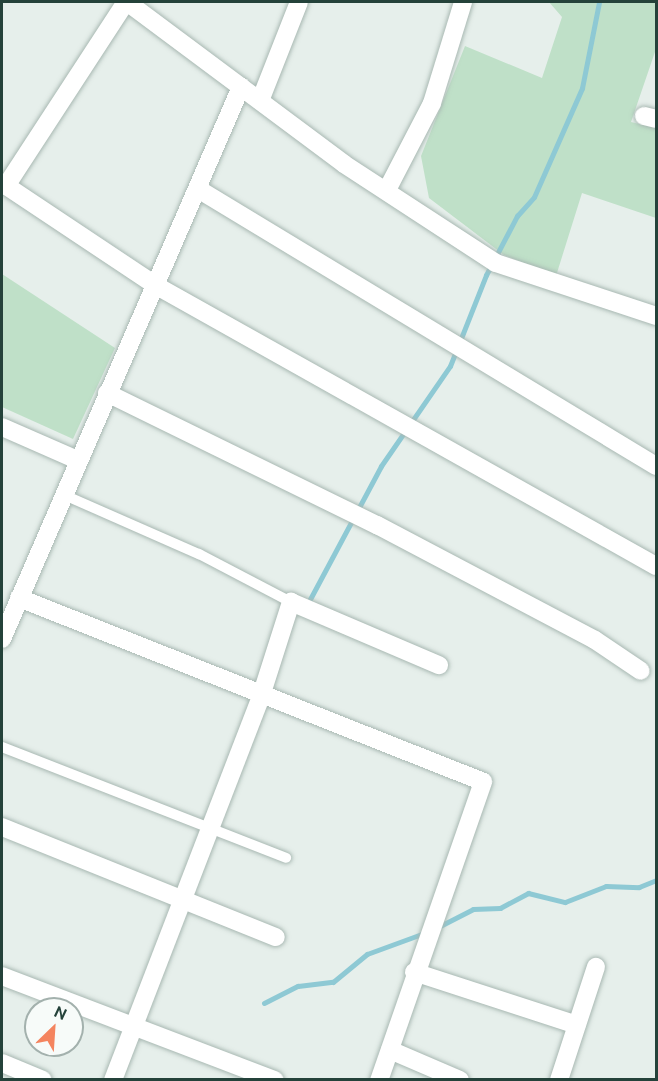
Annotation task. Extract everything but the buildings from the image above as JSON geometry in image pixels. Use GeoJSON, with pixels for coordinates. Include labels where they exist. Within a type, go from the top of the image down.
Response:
{"type":"FeatureCollection","features":[{"type":"Feature","properties":{"kind":"street"},"geometry":{"type":"LineString","coordinates":[[657,316],[496,263],[388,188],[344,164],[126,2],[4,184],[155,285],[657,566]]}},
{"type":"Feature","properties":{"kind":"street"},"geometry":{"type":"LineString","coordinates":[[260,101],[299,2]]}},
{"type":"Feature","properties":{"kind":"street"},"geometry":{"type":"LineString","coordinates":[[388,188],[432,103],[463,2]]}},
{"type":"Feature","properties":{"kind":"street"},"geometry":{"type":"LineString","coordinates":[[2,639],[11,607],[198,189],[241,87]]}},
{"type":"Feature","properties":{"kind":"street"},"geometry":{"type":"LineString","coordinates":[[198,189],[657,466]]}},
{"type":"Feature","properties":{"kind":"street"},"geometry":{"type":"LineString","coordinates":[[107,393],[376,525],[595,640],[641,671]]}},
{"type":"Feature","properties":{"kind":"street"},"geometry":{"type":"LineString","coordinates":[[2,427],[77,460]]}},
{"type":"Feature","properties":{"kind":"street"},"geometry":{"type":"LineString","coordinates":[[113,1080],[206,826],[262,693],[291,602],[439,665]]}},
{"type":"Feature","properties":{"kind":"street"},"geometry":{"type":"LineString","coordinates":[[11,607],[262,693],[483,782],[414,972],[390,1050],[378,1080]]}},
{"type":"Feature","properties":{"kind":"street"},"geometry":{"type":"LineString","coordinates":[[2,827],[276,937]]}},
{"type":"Feature","properties":{"kind":"street"},"geometry":{"type":"LineString","coordinates":[[558,1080],[596,967]]}},
{"type":"Feature","properties":{"kind":"street"},"geometry":{"type":"LineString","coordinates":[[414,972],[577,1025]]}},
{"type":"Feature","properties":{"kind":"street"},"geometry":{"type":"LineString","coordinates":[[2,976],[275,1080]]}},
{"type":"Feature","properties":{"kind":"street"},"geometry":{"type":"LineString","coordinates":[[390,1050],[460,1080]]}},
{"type":"Feature","properties":{"kind":"street"},"geometry":{"type":"LineString","coordinates":[[2,1063],[44,1080]]}},
{"type":"Feature","properties":{"kind":"lane"},"geometry":{"type":"LineString","coordinates":[[62,494],[199,554],[291,602]]}},
{"type":"Feature","properties":{"kind":"lane"},"geometry":{"type":"LineString","coordinates":[[2,747],[286,858]]}},
{"type":"Feature","properties":{"kind":"green space"},"geometry":{"type":"Polygon","coordinates":[[[549,2],[656,2],[656,49],[631,122],[656,128],[656,218],[582,193],[556,276],[504,255],[429,198],[421,156],[465,46],[542,78],[562,17],[549,2]]]}},
{"type":"Feature","properties":{"kind":"green space"},"geometry":{"type":"Polygon","coordinates":[[[2,274],[115,348],[73,439],[2,407],[2,274]]]}},
{"type":"Feature","properties":{"kind":"waterway"},"geometry":{"type":"LineString","coordinates":[[309,601],[381,466],[450,366],[486,275],[517,216],[534,197],[582,88],[599,2]]}},
{"type":"Feature","properties":{"kind":"waterway"},"geometry":{"type":"LineString","coordinates":[[438,927],[473,909],[500,908],[528,893],[565,902],[606,886],[639,887],[656,880]]}},
{"type":"Feature","properties":{"kind":"waterway"},"geometry":{"type":"LineString","coordinates":[[264,1003],[298,986],[333,982],[367,954],[427,932]]}}]}
